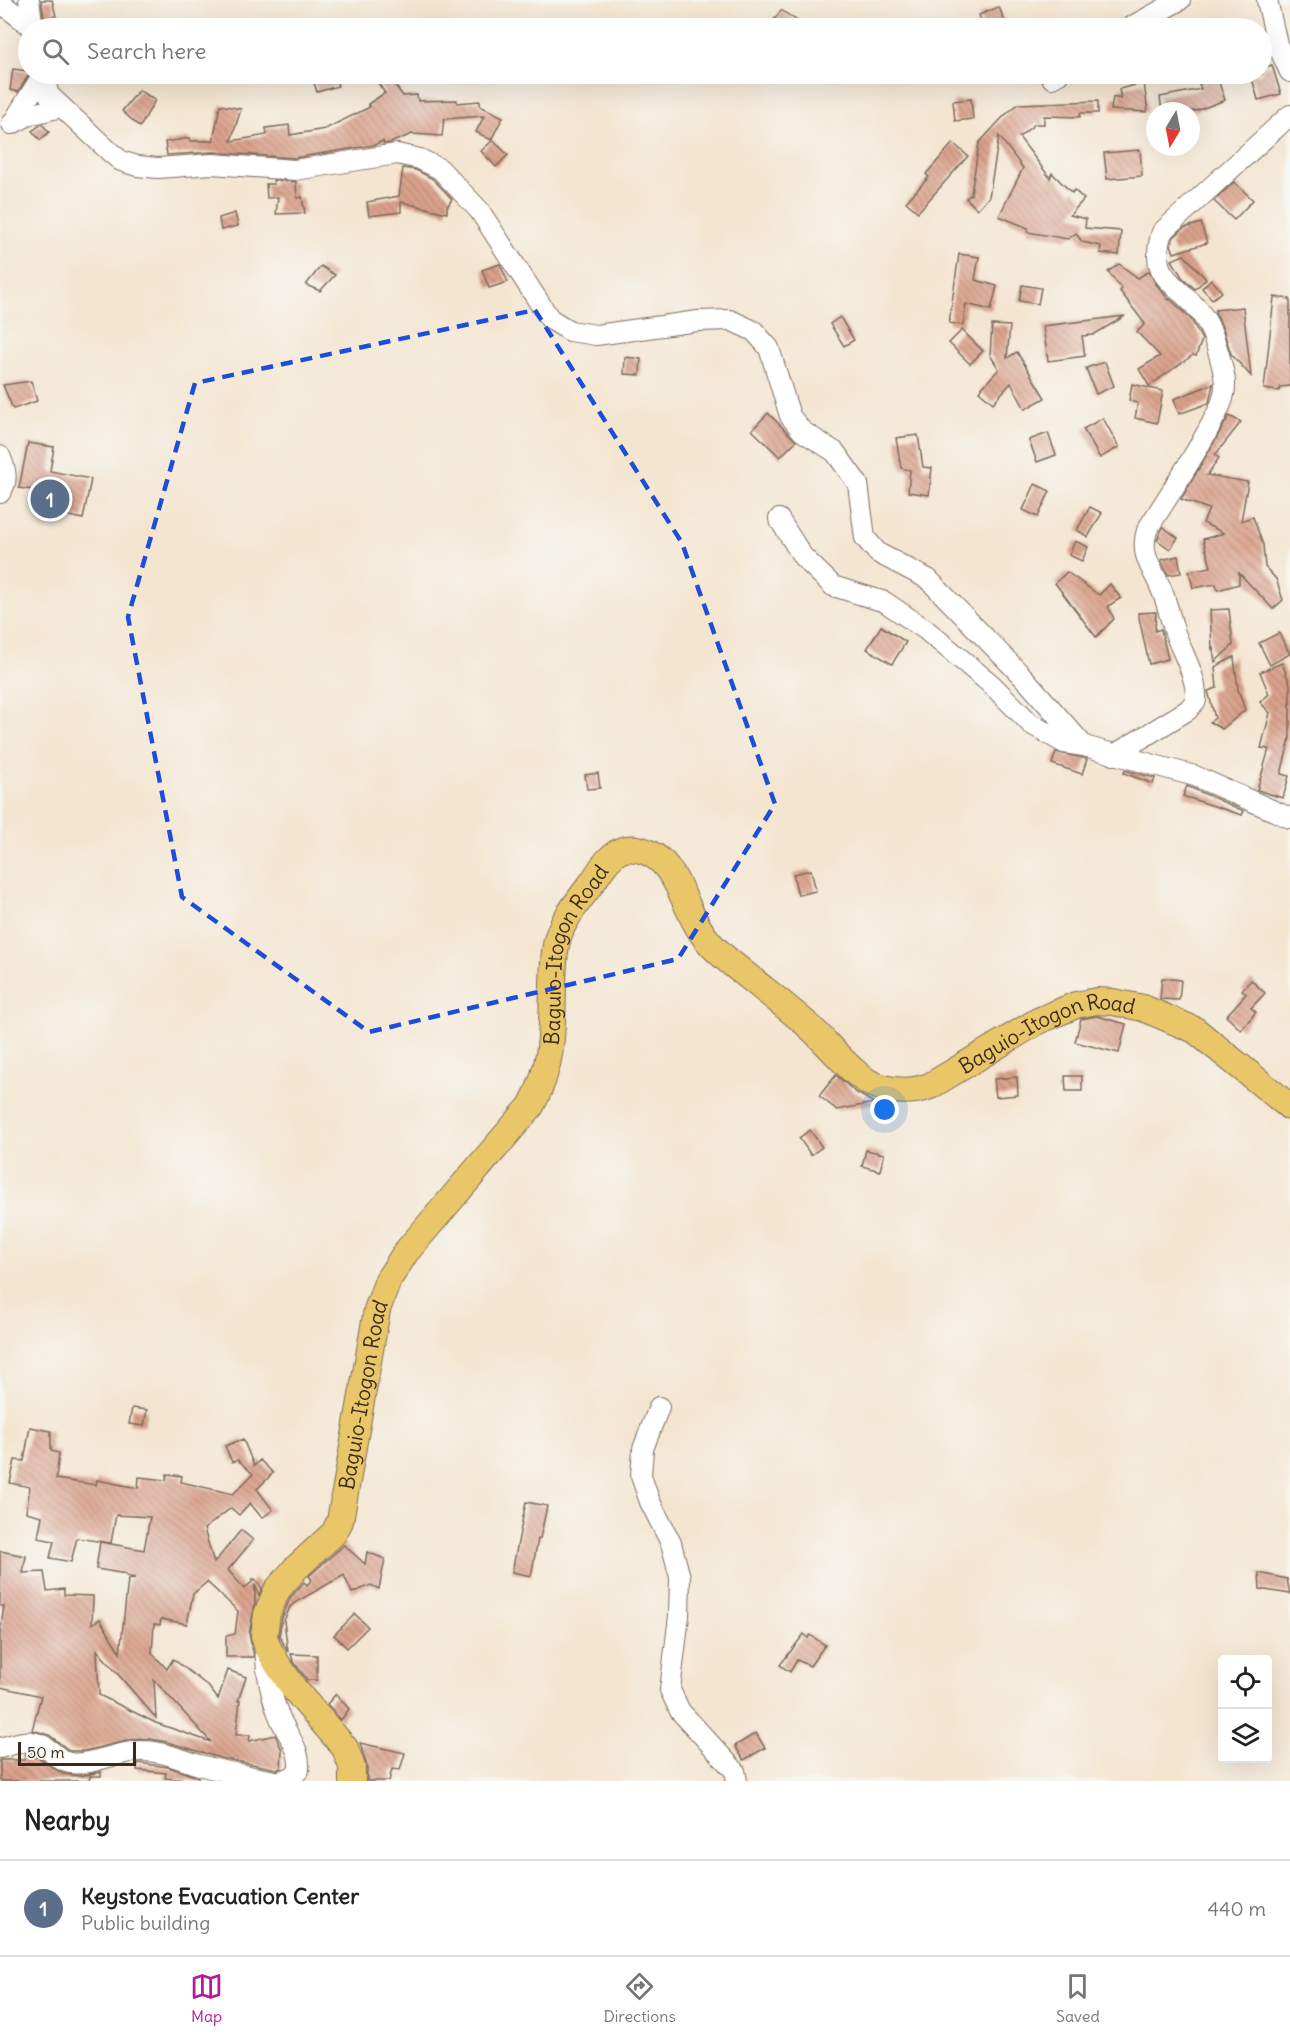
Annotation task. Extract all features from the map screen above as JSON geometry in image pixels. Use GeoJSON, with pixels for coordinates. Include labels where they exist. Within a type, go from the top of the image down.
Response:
{"type":"FeatureCollection","features":[{"type":"Feature","properties":{"kind":"main road","name":"Baguio-Itogon Road"},"geometry":{"type":"LineString","coordinates":[[264,1636],[267,1614],[277,1590],[295,1569],[334,1533],[340,1521],[377,1310],[388,1280],[406,1252],[531,1106],[540,1091],[551,1050],[554,958],[558,937],[562,926],[596,876],[616,852],[635,849],[654,855],[664,864],[694,923],[718,953],[812,1029],[843,1061],[871,1083],[890,1089],[920,1090],[1038,1021],[1076,1005],[1097,1001],[1143,1008],[1194,1030],[1290,1107]]}},
{"type":"Feature","properties":{"kind":"main road"},"geometry":{"type":"LineString","coordinates":[[264,1636],[267,1646],[295,1690],[345,1748],[352,1767],[352,1781]]}},
{"type":"Feature","properties":{"kind":"street"},"geometry":{"type":"LineString","coordinates":[[29,0],[32,18]]}},
{"type":"Feature","properties":{"kind":"street"},"geometry":{"type":"LineString","coordinates":[[1147,18],[1180,0]]}},
{"type":"Feature","properties":{"kind":"street"},"geometry":{"type":"LineString","coordinates":[[1267,0],[1271,18]]}},
{"type":"Feature","properties":{"kind":"street"},"geometry":{"type":"LineString","coordinates":[[0,2],[20,18]]}},
{"type":"Feature","properties":{"kind":"street"},"geometry":{"type":"LineString","coordinates":[[1272,22],[1277,44],[1290,72]]}},
{"type":"Feature","properties":{"kind":"street"},"geometry":{"type":"LineString","coordinates":[[37,84],[12,124],[29,115],[61,107]]}},
{"type":"Feature","properties":{"kind":"street"},"geometry":{"type":"LineString","coordinates":[[46,84],[49,95],[121,161],[137,166],[158,168],[212,164],[295,170],[398,154],[420,159],[440,169],[478,210],[550,319],[570,331],[596,335],[698,321],[730,320],[754,331],[769,348],[790,416],[802,431],[835,453],[858,484],[865,538],[878,553],[928,579],[1026,680],[1084,746]]}},
{"type":"Feature","properties":{"kind":"street"},"geometry":{"type":"LineString","coordinates":[[1114,755],[1188,710],[1196,700],[1195,683],[1174,632],[1161,589],[1146,559],[1143,541],[1147,530],[1218,412],[1225,393],[1223,371],[1211,329],[1199,310],[1162,273],[1156,259],[1157,246],[1162,232],[1290,115]]}},
{"type":"Feature","properties":{"kind":"street"},"geometry":{"type":"LineString","coordinates":[[0,456],[6,467],[6,478],[0,493]]}},
{"type":"Feature","properties":{"kind":"street"},"geometry":{"type":"LineString","coordinates":[[779,519],[802,557],[833,586],[885,602],[926,630],[992,686],[1031,724],[1064,743],[1084,746],[1195,776],[1290,818]]}},
{"type":"Feature","properties":{"kind":"street"},"geometry":{"type":"LineString","coordinates":[[659,1407],[643,1449],[640,1476],[650,1502],[671,1543],[680,1577],[679,1616],[670,1690],[680,1711],[735,1771],[737,1781]]}},
{"type":"Feature","properties":{"kind":"street"},"geometry":{"type":"LineString","coordinates":[[0,1748],[35,1741],[70,1763],[124,1753],[155,1752],[230,1773],[278,1781],[292,1777],[299,1770],[300,1760],[297,1747],[281,1721],[272,1697],[265,1665],[264,1636]]}},
{"type":"Feature","properties":{"kind":"highlighted area"},"geometry":{"type":"Polygon","coordinates":[[[535,310],[682,543],[775,804],[678,959],[369,1032],[182,897],[128,617],[195,383],[535,310]]]}},
{"type":"Feature","properties":{"kind":"building"},"geometry":{"type":"Polygon","coordinates":[[[41,0],[52,0],[56,16],[44,18],[41,0]]]}},
{"type":"Feature","properties":{"kind":"building"},"geometry":{"type":"Polygon","coordinates":[[[999,7],[1003,18],[980,18],[979,15],[999,7]]]}},
{"type":"Feature","properties":{"kind":"building"},"geometry":{"type":"Polygon","coordinates":[[[781,10],[793,18],[775,18],[781,10]]]}},
{"type":"Feature","properties":{"kind":"building"},"geometry":{"type":"Polygon","coordinates":[[[1272,65],[1281,94],[1258,100],[1254,84],[1272,84],[1272,65]]]}},
{"type":"Feature","properties":{"kind":"building"},"geometry":{"type":"Polygon","coordinates":[[[13,69],[18,70],[18,84],[23,84],[18,92],[10,90],[13,69]]]}},
{"type":"Feature","properties":{"kind":"building"},"geometry":{"type":"Polygon","coordinates":[[[314,84],[337,84],[338,86],[317,92],[314,84]]]}},
{"type":"Feature","properties":{"kind":"building"},"geometry":{"type":"Polygon","coordinates":[[[379,84],[394,84],[403,96],[417,95],[418,101],[457,100],[457,103],[480,101],[480,106],[503,117],[491,140],[476,132],[484,116],[444,119],[442,136],[412,134],[390,143],[384,144],[383,141],[374,145],[294,158],[213,152],[167,155],[165,142],[190,138],[190,141],[213,141],[220,105],[241,109],[231,141],[267,135],[266,128],[289,125],[290,135],[325,129],[370,107],[368,104],[385,93],[379,84]]]}},
{"type":"Feature","properties":{"kind":"building"},"geometry":{"type":"Polygon","coordinates":[[[1144,84],[1146,112],[1111,110],[1113,97],[1121,99],[1119,89],[1144,84]]]}},
{"type":"Feature","properties":{"kind":"building"},"geometry":{"type":"Polygon","coordinates":[[[1199,84],[1219,84],[1225,100],[1200,109],[1200,102],[1161,102],[1160,97],[1201,89],[1199,84]]]}},
{"type":"Feature","properties":{"kind":"building"},"geometry":{"type":"Polygon","coordinates":[[[139,90],[155,100],[140,127],[122,111],[139,90]]]}},
{"type":"Feature","properties":{"kind":"building"},"geometry":{"type":"Polygon","coordinates":[[[971,99],[973,119],[955,121],[953,101],[971,99]]]}},
{"type":"Feature","properties":{"kind":"building"},"geometry":{"type":"Polygon","coordinates":[[[1098,101],[1098,113],[1080,113],[1080,117],[1044,116],[1044,124],[1035,124],[1019,137],[1050,178],[1052,173],[1072,193],[1074,190],[1084,199],[1070,215],[1086,219],[1085,228],[1121,231],[1119,255],[1100,253],[1101,246],[1082,242],[1076,233],[1068,239],[1027,232],[1028,228],[999,216],[1023,168],[999,136],[989,197],[977,209],[966,198],[971,194],[979,143],[1018,104],[1098,101]]]}},
{"type":"Feature","properties":{"kind":"building"},"geometry":{"type":"Polygon","coordinates":[[[42,124],[49,132],[40,140],[32,131],[42,124]]]}},
{"type":"Feature","properties":{"kind":"building"},"geometry":{"type":"Polygon","coordinates":[[[493,140],[508,155],[496,167],[481,151],[493,140]]]}},
{"type":"Feature","properties":{"kind":"building"},"geometry":{"type":"Polygon","coordinates":[[[953,143],[968,156],[918,212],[906,202],[929,177],[926,174],[953,143]]]}},
{"type":"Feature","properties":{"kind":"building"},"geometry":{"type":"Polygon","coordinates":[[[1140,150],[1142,176],[1107,179],[1104,153],[1140,150]]]}},
{"type":"Feature","properties":{"kind":"building"},"geometry":{"type":"Polygon","coordinates":[[[403,168],[416,170],[433,179],[452,199],[447,207],[447,213],[401,202],[401,212],[369,216],[367,202],[399,196],[403,168]]]}},
{"type":"Feature","properties":{"kind":"building"},"geometry":{"type":"Polygon","coordinates":[[[273,180],[296,182],[297,198],[302,197],[305,213],[276,214],[278,197],[267,198],[266,184],[274,184],[273,180]]]}},
{"type":"Feature","properties":{"kind":"building"},"geometry":{"type":"Polygon","coordinates":[[[1234,182],[1253,200],[1234,220],[1214,201],[1234,182]]]}},
{"type":"Feature","properties":{"kind":"building"},"geometry":{"type":"Polygon","coordinates":[[[235,213],[238,226],[221,230],[219,218],[235,213]]]}},
{"type":"Feature","properties":{"kind":"building"},"geometry":{"type":"Polygon","coordinates":[[[1201,223],[1207,243],[1174,253],[1171,245],[1173,238],[1184,228],[1201,223]]]}},
{"type":"Feature","properties":{"kind":"building"},"geometry":{"type":"Polygon","coordinates":[[[959,254],[979,257],[975,280],[997,286],[991,310],[966,304],[963,325],[949,323],[959,254]]]}},
{"type":"Feature","properties":{"kind":"building"},"geometry":{"type":"Polygon","coordinates":[[[1184,255],[1206,279],[1195,289],[1182,277],[1172,260],[1184,255]]]}},
{"type":"Feature","properties":{"kind":"building"},"geometry":{"type":"Polygon","coordinates":[[[500,264],[508,282],[489,288],[482,270],[500,264]]]}},
{"type":"Feature","properties":{"kind":"building"},"geometry":{"type":"Polygon","coordinates":[[[1119,264],[1138,278],[1149,271],[1169,300],[1191,319],[1202,340],[1196,356],[1193,355],[1149,386],[1139,369],[1160,356],[1137,332],[1145,324],[1108,272],[1119,264]]]}},
{"type":"Feature","properties":{"kind":"building"},"geometry":{"type":"Polygon","coordinates":[[[321,266],[335,275],[320,291],[306,285],[321,266]]]}},
{"type":"Feature","properties":{"kind":"building"},"geometry":{"type":"Polygon","coordinates":[[[1211,279],[1222,292],[1212,299],[1202,288],[1211,279]]]}},
{"type":"Feature","properties":{"kind":"building"},"geometry":{"type":"Polygon","coordinates":[[[1022,285],[1041,288],[1038,304],[1019,301],[1022,285]]]}},
{"type":"Feature","properties":{"kind":"building"},"geometry":{"type":"Polygon","coordinates":[[[1274,297],[1290,299],[1290,386],[1280,387],[1279,391],[1264,389],[1274,297]]]}},
{"type":"Feature","properties":{"kind":"building"},"geometry":{"type":"Polygon","coordinates":[[[1243,307],[1251,376],[1231,354],[1215,312],[1215,310],[1243,307]]]}},
{"type":"Feature","properties":{"kind":"building"},"geometry":{"type":"Polygon","coordinates":[[[1125,316],[1093,335],[1082,336],[1085,356],[1048,361],[1043,326],[1125,316]]]}},
{"type":"Feature","properties":{"kind":"building"},"geometry":{"type":"Polygon","coordinates":[[[840,317],[854,340],[844,346],[830,324],[840,317]]]}},
{"type":"Feature","properties":{"kind":"building"},"geometry":{"type":"Polygon","coordinates":[[[992,325],[1010,326],[1007,358],[1017,352],[1045,398],[1025,409],[1011,383],[993,403],[979,391],[999,369],[990,355],[992,325]]]}},
{"type":"Feature","properties":{"kind":"building"},"geometry":{"type":"Polygon","coordinates":[[[962,330],[983,351],[970,364],[949,343],[962,330]]]}},
{"type":"Feature","properties":{"kind":"building"},"geometry":{"type":"Polygon","coordinates":[[[625,357],[641,359],[640,375],[624,374],[625,357]]]}},
{"type":"Feature","properties":{"kind":"building"},"geometry":{"type":"Polygon","coordinates":[[[1105,362],[1114,386],[1096,394],[1086,368],[1105,362]]]}},
{"type":"Feature","properties":{"kind":"building"},"geometry":{"type":"Polygon","coordinates":[[[31,381],[37,401],[13,409],[3,385],[31,381]]]}},
{"type":"Feature","properties":{"kind":"building"},"geometry":{"type":"Polygon","coordinates":[[[1132,384],[1163,391],[1157,423],[1135,418],[1138,403],[1129,401],[1132,384]]]}},
{"type":"Feature","properties":{"kind":"building"},"geometry":{"type":"Polygon","coordinates":[[[1213,384],[1209,403],[1179,414],[1174,399],[1213,384]]]}},
{"type":"Feature","properties":{"kind":"building"},"geometry":{"type":"Polygon","coordinates":[[[768,413],[796,441],[780,457],[752,430],[768,413]]]}},
{"type":"Feature","properties":{"kind":"building"},"geometry":{"type":"Polygon","coordinates":[[[1229,416],[1241,422],[1215,455],[1219,458],[1207,475],[1248,482],[1241,521],[1253,517],[1263,545],[1265,567],[1276,579],[1283,600],[1273,609],[1239,573],[1239,584],[1218,590],[1216,584],[1193,588],[1189,571],[1211,567],[1203,539],[1224,533],[1203,523],[1209,509],[1181,499],[1229,416]]]}},
{"type":"Feature","properties":{"kind":"building"},"geometry":{"type":"Polygon","coordinates":[[[1103,418],[1119,447],[1100,458],[1083,429],[1103,418]]]}},
{"type":"Feature","properties":{"kind":"building"},"geometry":{"type":"Polygon","coordinates":[[[1048,433],[1056,455],[1037,462],[1029,440],[1048,433]]]}},
{"type":"Feature","properties":{"kind":"building"},"geometry":{"type":"Polygon","coordinates":[[[918,435],[923,467],[932,468],[929,495],[908,492],[910,470],[901,468],[896,438],[918,435]]]}},
{"type":"Feature","properties":{"kind":"building"},"geometry":{"type":"Polygon","coordinates":[[[28,443],[54,447],[50,471],[91,479],[83,519],[60,514],[64,494],[19,488],[28,443]]]}},
{"type":"Feature","properties":{"kind":"building"},"geometry":{"type":"Polygon","coordinates":[[[1035,484],[1050,491],[1038,517],[1023,510],[1035,484]]]}},
{"type":"Feature","properties":{"kind":"building"},"geometry":{"type":"Polygon","coordinates":[[[1090,507],[1102,513],[1088,537],[1077,530],[1090,507]]]}},
{"type":"Feature","properties":{"kind":"building"},"geometry":{"type":"Polygon","coordinates":[[[1163,527],[1178,538],[1170,549],[1157,540],[1163,527]]]}},
{"type":"Feature","properties":{"kind":"building"},"geometry":{"type":"Polygon","coordinates":[[[1075,541],[1088,547],[1082,561],[1069,555],[1075,541]]]}},
{"type":"Feature","properties":{"kind":"building"},"geometry":{"type":"Polygon","coordinates":[[[1178,556],[1181,573],[1168,575],[1161,560],[1178,556]]]}},
{"type":"Feature","properties":{"kind":"building"},"geometry":{"type":"Polygon","coordinates":[[[1067,572],[1099,595],[1110,584],[1121,598],[1108,606],[1114,619],[1096,637],[1055,583],[1067,572]]]}},
{"type":"Feature","properties":{"kind":"building"},"geometry":{"type":"Polygon","coordinates":[[[1229,609],[1233,645],[1215,662],[1210,610],[1229,609]]]}},
{"type":"Feature","properties":{"kind":"building"},"geometry":{"type":"Polygon","coordinates":[[[1156,612],[1155,631],[1161,629],[1168,659],[1149,664],[1138,613],[1156,612]]]}},
{"type":"Feature","properties":{"kind":"building"},"geometry":{"type":"Polygon","coordinates":[[[881,626],[906,642],[892,664],[867,649],[881,626]]]}},
{"type":"Feature","properties":{"kind":"building"},"geometry":{"type":"Polygon","coordinates":[[[1279,633],[1290,654],[1270,665],[1259,643],[1279,633]]]}},
{"type":"Feature","properties":{"kind":"building"},"geometry":{"type":"Polygon","coordinates":[[[1234,657],[1238,689],[1245,710],[1222,729],[1210,722],[1215,718],[1208,691],[1217,688],[1215,667],[1234,657]]]}},
{"type":"Feature","properties":{"kind":"building"},"geometry":{"type":"Polygon","coordinates":[[[1282,663],[1290,684],[1290,738],[1281,774],[1289,776],[1283,798],[1257,790],[1269,749],[1261,748],[1270,713],[1260,702],[1269,694],[1260,672],[1282,663]]]}},
{"type":"Feature","properties":{"kind":"building"},"geometry":{"type":"Polygon","coordinates":[[[1056,752],[1087,759],[1082,774],[1052,764],[1056,752]]]}},
{"type":"Feature","properties":{"kind":"building"},"geometry":{"type":"Polygon","coordinates":[[[1125,770],[1155,778],[1153,784],[1124,773],[1125,770]]]}},
{"type":"Feature","properties":{"kind":"building"},"geometry":{"type":"Polygon","coordinates":[[[598,773],[600,788],[587,789],[585,775],[598,773]]]}},
{"type":"Feature","properties":{"kind":"building"},"geometry":{"type":"Polygon","coordinates":[[[1187,786],[1244,811],[1242,815],[1183,796],[1187,786]]]}},
{"type":"Feature","properties":{"kind":"building"},"geometry":{"type":"Polygon","coordinates":[[[811,870],[816,891],[798,895],[793,874],[811,870]]]}},
{"type":"Feature","properties":{"kind":"building"},"geometry":{"type":"Polygon","coordinates":[[[1162,978],[1181,980],[1179,1000],[1160,999],[1162,978]]]}},
{"type":"Feature","properties":{"kind":"building"},"geometry":{"type":"Polygon","coordinates":[[[1251,980],[1265,993],[1251,1008],[1256,1012],[1241,1030],[1226,1016],[1246,994],[1242,990],[1251,980]]]}},
{"type":"Feature","properties":{"kind":"building"},"geometry":{"type":"Polygon","coordinates":[[[1097,1016],[1126,1024],[1119,1053],[1075,1042],[1081,1019],[1097,1016]]]}},
{"type":"Feature","properties":{"kind":"building"},"geometry":{"type":"Polygon","coordinates":[[[836,1075],[855,1092],[874,1103],[837,1110],[819,1096],[836,1075]]]}},
{"type":"Feature","properties":{"kind":"building"},"geometry":{"type":"Polygon","coordinates":[[[1065,1076],[1082,1076],[1082,1091],[1066,1091],[1065,1076]]]}},
{"type":"Feature","properties":{"kind":"building"},"geometry":{"type":"Polygon","coordinates":[[[1017,1077],[1018,1095],[996,1097],[994,1079],[1017,1077]]]}},
{"type":"Feature","properties":{"kind":"building"},"geometry":{"type":"Polygon","coordinates":[[[810,1130],[822,1147],[811,1155],[799,1138],[810,1130]]]}},
{"type":"Feature","properties":{"kind":"building"},"geometry":{"type":"Polygon","coordinates":[[[866,1150],[884,1154],[880,1171],[862,1166],[866,1150]]]}},
{"type":"Feature","properties":{"kind":"building"},"geometry":{"type":"Polygon","coordinates":[[[132,1408],[147,1410],[144,1426],[129,1424],[132,1408]]]}},
{"type":"Feature","properties":{"kind":"building"},"geometry":{"type":"Polygon","coordinates":[[[30,1427],[51,1431],[51,1451],[59,1453],[56,1479],[96,1485],[97,1480],[138,1488],[139,1477],[166,1480],[167,1474],[182,1476],[181,1482],[233,1494],[253,1474],[238,1460],[232,1462],[225,1446],[243,1439],[254,1466],[260,1460],[273,1473],[257,1489],[273,1510],[262,1518],[250,1503],[239,1515],[231,1508],[204,1529],[214,1563],[241,1530],[253,1540],[228,1570],[244,1589],[253,1581],[252,1579],[255,1579],[262,1588],[259,1595],[255,1585],[255,1604],[249,1634],[254,1657],[226,1657],[226,1636],[235,1634],[238,1611],[207,1582],[193,1594],[187,1624],[161,1619],[160,1625],[154,1624],[152,1653],[167,1669],[173,1659],[208,1686],[218,1699],[228,1670],[246,1677],[238,1701],[240,1701],[236,1735],[250,1735],[249,1741],[275,1735],[282,1750],[281,1768],[221,1758],[150,1739],[131,1740],[84,1751],[70,1751],[49,1735],[32,1730],[41,1696],[0,1687],[0,1633],[4,1606],[0,1606],[0,1551],[26,1556],[23,1573],[44,1572],[47,1591],[64,1589],[64,1595],[93,1596],[92,1624],[100,1619],[120,1653],[128,1579],[135,1578],[126,1576],[126,1574],[96,1569],[100,1542],[144,1550],[150,1517],[116,1515],[111,1543],[77,1538],[71,1562],[50,1558],[54,1541],[38,1538],[42,1516],[26,1512],[30,1487],[10,1483],[15,1460],[24,1461],[30,1427]],[[97,1650],[99,1695],[156,1723],[211,1742],[154,1680],[156,1718],[97,1650]]]}},
{"type":"Feature","properties":{"kind":"building"},"geometry":{"type":"Polygon","coordinates":[[[526,1502],[547,1506],[531,1576],[512,1572],[526,1502]]]}},
{"type":"Feature","properties":{"kind":"building"},"geometry":{"type":"Polygon","coordinates":[[[344,1545],[365,1564],[367,1552],[385,1559],[379,1589],[371,1585],[352,1593],[344,1575],[296,1602],[290,1607],[284,1621],[288,1652],[279,1635],[282,1618],[290,1598],[304,1582],[307,1585],[312,1580],[309,1576],[344,1545]]]}},
{"type":"Feature","properties":{"kind":"building"},"geometry":{"type":"Polygon","coordinates":[[[1259,1573],[1287,1579],[1290,1594],[1260,1589],[1259,1573]]]}},
{"type":"Feature","properties":{"kind":"building"},"geometry":{"type":"Polygon","coordinates":[[[355,1614],[368,1627],[347,1648],[334,1635],[355,1614]]]}},
{"type":"Feature","properties":{"kind":"building"},"geometry":{"type":"Polygon","coordinates":[[[804,1634],[808,1638],[810,1635],[825,1645],[810,1666],[797,1660],[790,1672],[780,1665],[804,1634]]]}},
{"type":"Feature","properties":{"kind":"building"},"geometry":{"type":"Polygon","coordinates":[[[291,1654],[317,1655],[317,1680],[307,1680],[293,1661],[291,1654]]]}},
{"type":"Feature","properties":{"kind":"building"},"geometry":{"type":"Polygon","coordinates":[[[336,1694],[349,1709],[341,1720],[327,1704],[336,1694]]]}},
{"type":"Feature","properties":{"kind":"building"},"geometry":{"type":"Polygon","coordinates":[[[756,1733],[765,1748],[744,1760],[735,1746],[756,1733]]]}},
{"type":"Feature","properties":{"kind":"building"},"geometry":{"type":"Polygon","coordinates":[[[360,1743],[405,1753],[400,1770],[392,1769],[389,1781],[367,1781],[367,1767],[360,1743]]]}},
{"type":"Feature","properties":{"kind":"building"},"geometry":{"type":"Polygon","coordinates":[[[26,1754],[38,1757],[63,1774],[79,1776],[101,1772],[101,1776],[90,1776],[89,1781],[0,1781],[0,1760],[24,1760],[26,1754]]]}},
{"type":"Feature","properties":{"kind":"building"},"geometry":{"type":"Polygon","coordinates":[[[138,1763],[168,1767],[198,1777],[198,1781],[165,1778],[166,1773],[137,1770],[138,1763]]]}},
{"type":"Feature","properties":{"kind":"place","name":"Keystone Evacuation Center"},"geometry":{"type":"Point","coordinates":[50,499]}}]}
